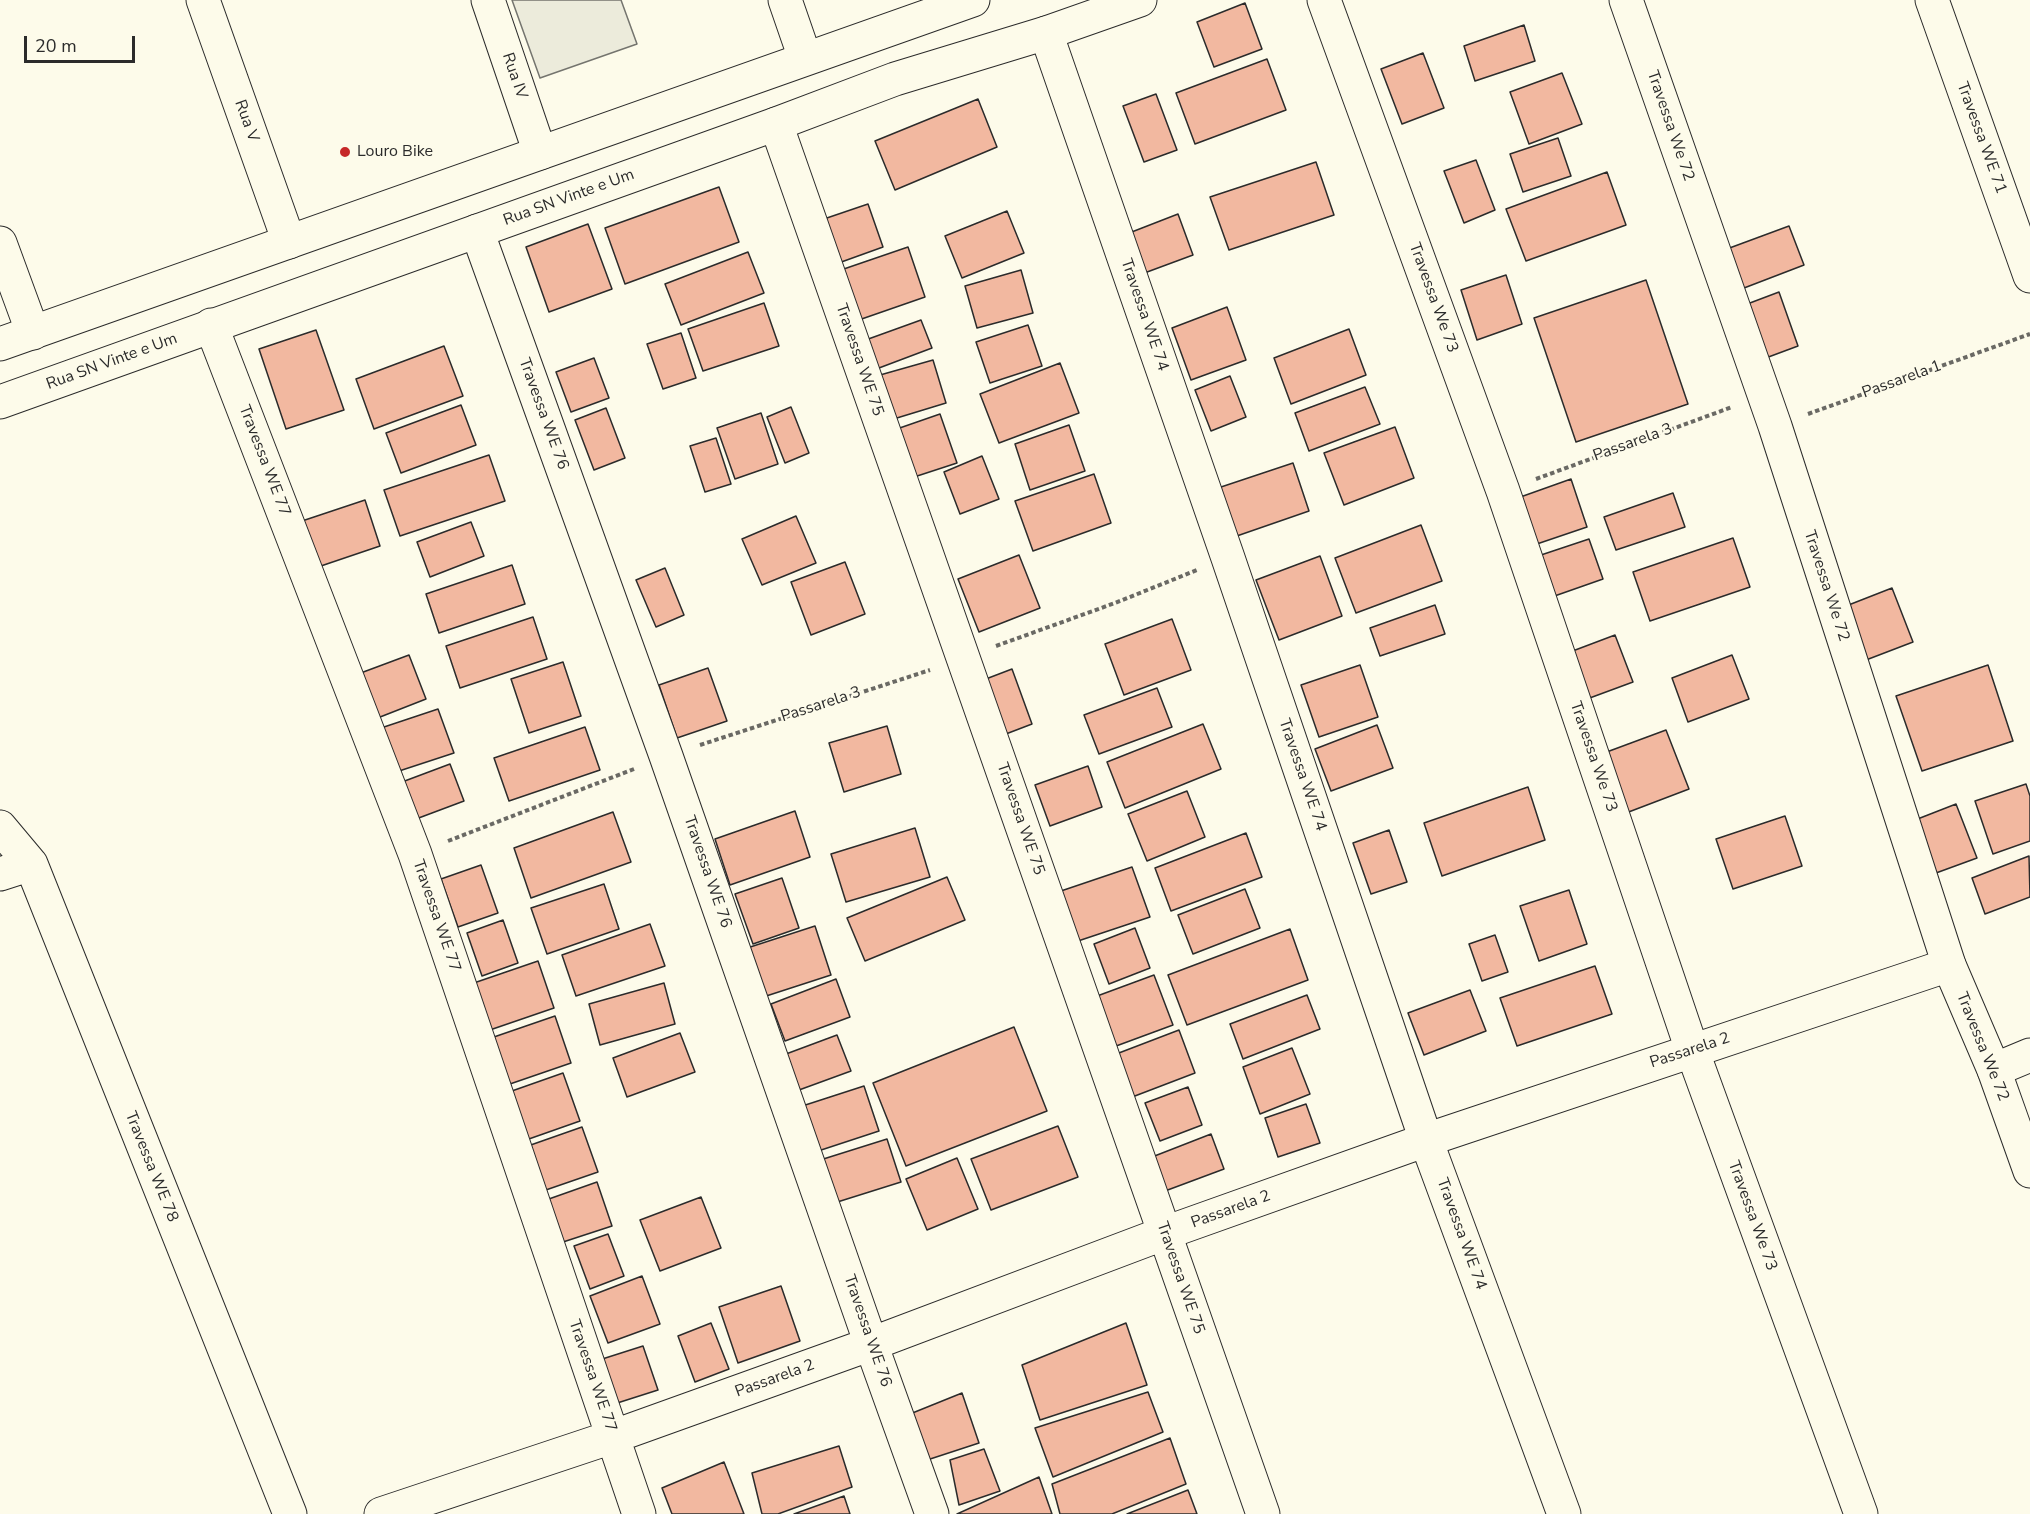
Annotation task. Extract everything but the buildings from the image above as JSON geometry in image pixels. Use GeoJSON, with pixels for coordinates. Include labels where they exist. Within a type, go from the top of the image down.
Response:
{"type":"FeatureCollection","features":[{"type":"Feature","properties":{"kind":"street","name":"Rua V"},"geometry":{"type":"LineString","coordinates":[[203,0],[289,242]]}},
{"type":"Feature","properties":{"kind":"street","name":"Rua IV"},"geometry":{"type":"LineString","coordinates":[[488,0],[540,153]]}},
{"type":"Feature","properties":{"kind":"street"},"geometry":{"type":"LineString","coordinates":[[785,0],[805,58]]}},
{"type":"Feature","properties":{"kind":"street"},"geometry":{"type":"LineString","coordinates":[[0,344],[973,0]]}},
{"type":"Feature","properties":{"kind":"street","name":"Rua SN Vinte e Um"},"geometry":{"type":"LineString","coordinates":[[0,402],[776,124],[895,79],[1046,33],[1140,0]]}},
{"type":"Feature","properties":{"kind":"street","name":"Travessa We 73"},"geometry":{"type":"LineString","coordinates":[[1324,0],[1503,491],[1692,1050],[1861,1514]]}},
{"type":"Feature","properties":{"kind":"street","name":"Travessa We 72"},"geometry":{"type":"LineString","coordinates":[[1626,0],[1774,426],[1949,965],[1994,1070],[2030,1171]]}},
{"type":"Feature","properties":{"kind":"street","name":"Travessa WE 71"},"geometry":{"type":"LineString","coordinates":[[1932,0],[2030,276]]}},
{"type":"Feature","properties":{"kind":"street","name":"Travessa WE 74"},"geometry":{"type":"LineString","coordinates":[[1046,33],[1426,1140],[1564,1514]]}},
{"type":"Feature","properties":{"kind":"street","name":"Travessa WE 75"},"geometry":{"type":"LineString","coordinates":[[776,124],[1263,1514]]}},
{"type":"Feature","properties":{"kind":"street","name":"Travessa WE 76"},"geometry":{"type":"LineString","coordinates":[[477,231],[666,756],[932,1514]]}},
{"type":"Feature","properties":{"kind":"street"},"geometry":{"type":"LineString","coordinates":[[0,243],[33,333]]}},
{"type":"Feature","properties":{"kind":"street","name":"Travessa WE 77"},"geometry":{"type":"LineString","coordinates":[[211,325],[415,854],[639,1514]]}},
{"type":"Feature","properties":{"kind":"street","name":"Travessa WE 78"},"geometry":{"type":"LineString","coordinates":[[0,827],[31,864],[290,1514]]}},
{"type":"Feature","properties":{"kind":"street"},"geometry":{"type":"LineString","coordinates":[[0,874],[31,864]]}},
{"type":"Feature","properties":{"kind":"street","name":"Passarela 2"},"geometry":{"type":"LineString","coordinates":[[381,1514],[612,1437],[871,1344],[1165,1233],[1426,1140],[1949,965]]}},
{"type":"Feature","properties":{"kind":"street"},"geometry":{"type":"LineString","coordinates":[[1994,1070],[2030,1055]]}},
{"type":"Feature","properties":{"kind":"path","name":"Passarela 1"},"geometry":{"type":"LineString","coordinates":[[1774,426],[2030,334]]}},
{"type":"Feature","properties":{"kind":"path","name":"Passarela 3"},"geometry":{"type":"LineString","coordinates":[[1503,491],[1763,395]]}},
{"type":"Feature","properties":{"kind":"path","name":"Passarela 3"},"geometry":{"type":"LineString","coordinates":[[415,854],[666,756],[964,658],[1115,603],[1228,558]]}},
{"type":"Feature","properties":{"kind":"shaded area"},"geometry":{"type":"Polygon","coordinates":[[[512,0],[621,0],[637,44],[540,78],[512,0]]]}},
{"type":"Feature","properties":{"kind":"place","name":"Louro Bike"},"geometry":{"type":"Point","coordinates":[345,152]}}]}
